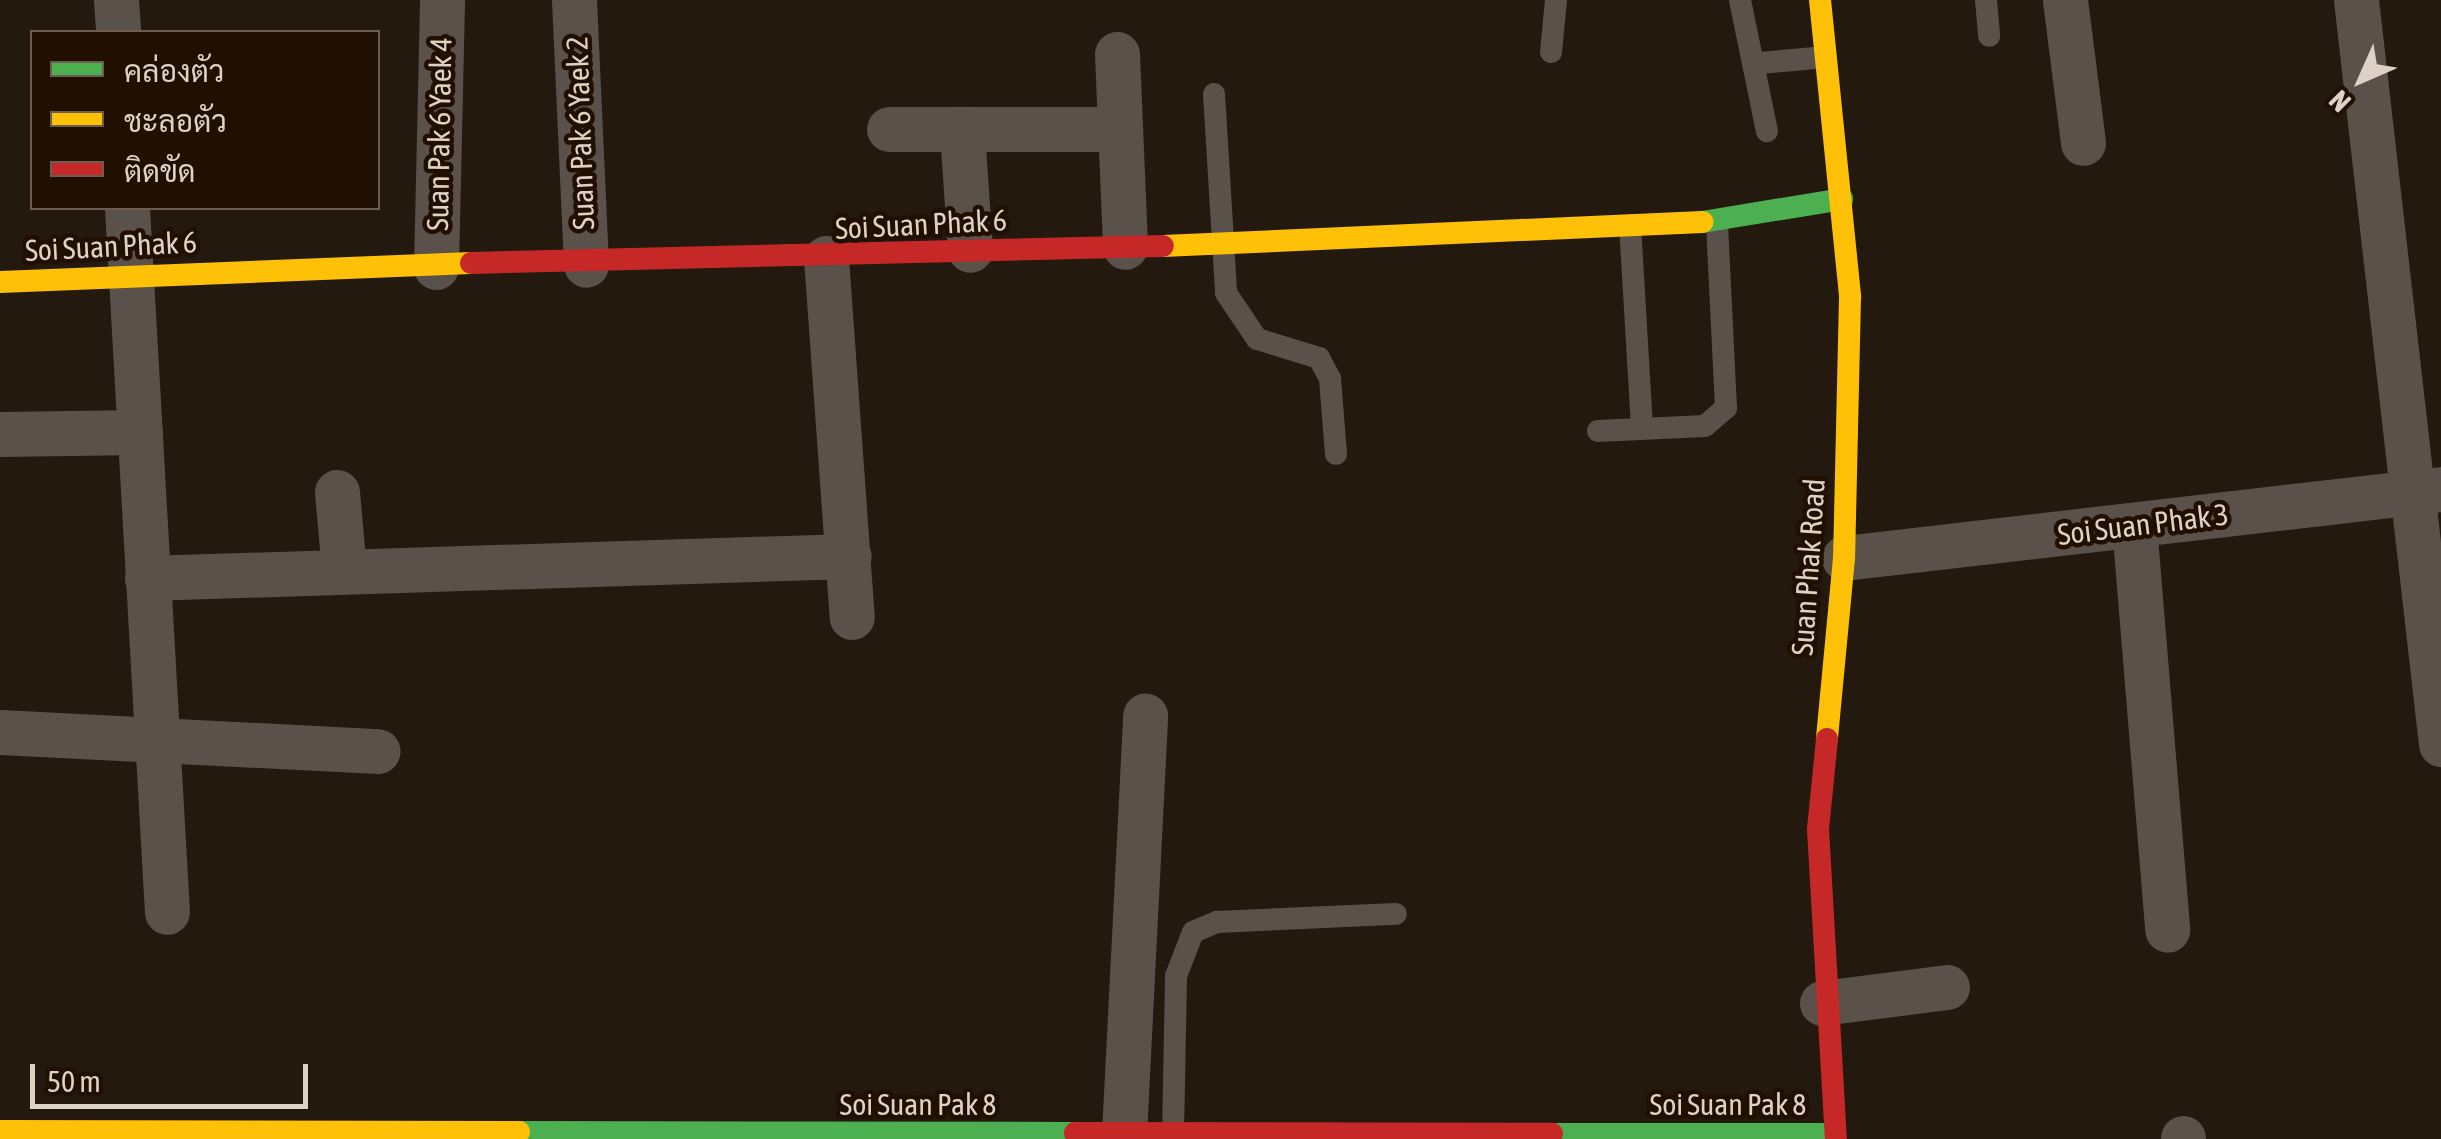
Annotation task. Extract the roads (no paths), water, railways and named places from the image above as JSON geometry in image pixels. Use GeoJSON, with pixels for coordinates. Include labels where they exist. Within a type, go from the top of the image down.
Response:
{"type":"FeatureCollection","features":[{"type":"Feature","properties":{"kind":"street"},"geometry":{"type":"LineString","coordinates":[[116,0],[118,30]]}},
{"type":"Feature","properties":{"kind":"street","name":"Suan Pak 6 Yaek 4"},"geometry":{"type":"LineString","coordinates":[[436,267],[442,0]]}},
{"type":"Feature","properties":{"kind":"street","name":"Suan Pak 6 Yaek 2"},"geometry":{"type":"LineString","coordinates":[[574,0],[586,266]]}},
{"type":"Feature","properties":{"kind":"street","name":"Suan Phak Road"},"geometry":{"type":"LineString","coordinates":[[1820,0],[1850,297],[1844,558],[1818,829],[1822,1003],[1836,1137]]}},
{"type":"Feature","properties":{"kind":"street"},"geometry":{"type":"LineString","coordinates":[[2065,0],[2084,143]]}},
{"type":"Feature","properties":{"kind":"street"},"geometry":{"type":"LineString","coordinates":[[2356,0],[2428,490],[2441,744]]}},
{"type":"Feature","properties":{"kind":"street"},"geometry":{"type":"LineString","coordinates":[[1117,54],[1125,247]]}},
{"type":"Feature","properties":{"kind":"street"},"geometry":{"type":"LineString","coordinates":[[888,129],[1118,129]]}},
{"type":"Feature","properties":{"kind":"street"},"geometry":{"type":"LineString","coordinates":[[962,132],[970,250]]}},
{"type":"Feature","properties":{"kind":"street","name":"Soi Suan Phak 6"},"geometry":{"type":"LineString","coordinates":[[0,282],[144,271],[586,266],[970,250],[1220,245],[1630,221],[1717,221],[1842,198]]}},
{"type":"Feature","properties":{"kind":"street"},"geometry":{"type":"LineString","coordinates":[[128,210],[144,271]]}},
{"type":"Feature","properties":{"kind":"street"},"geometry":{"type":"LineString","coordinates":[[156,210],[144,271],[140,432],[167,912]]}},
{"type":"Feature","properties":{"kind":"street"},"geometry":{"type":"LineString","coordinates":[[826,258],[852,617]]}},
{"type":"Feature","properties":{"kind":"street"},"geometry":{"type":"LineString","coordinates":[[0,434],[140,432]]}},
{"type":"Feature","properties":{"kind":"street","name":"Soi Suan Phak 3"},"geometry":{"type":"LineString","coordinates":[[1844,558],[2428,490]]}},
{"type":"Feature","properties":{"kind":"street"},"geometry":{"type":"LineString","coordinates":[[336,492],[344,570]]}},
{"type":"Feature","properties":{"kind":"street"},"geometry":{"type":"LineString","coordinates":[[2134,526],[2167,930]]}},
{"type":"Feature","properties":{"kind":"street"},"geometry":{"type":"LineString","coordinates":[[147,578],[849,556]]}},
{"type":"Feature","properties":{"kind":"street"},"geometry":{"type":"LineString","coordinates":[[1124,1134],[1145,716]]}},
{"type":"Feature","properties":{"kind":"street"},"geometry":{"type":"LineString","coordinates":[[0,732],[378,751]]}},
{"type":"Feature","properties":{"kind":"street"},"geometry":{"type":"LineString","coordinates":[[1822,1003],[1947,987]]}},
{"type":"Feature","properties":{"kind":"street","name":"Soi Suan Pak 8"},"geometry":{"type":"LineString","coordinates":[[0,1131],[92,1135],[1836,1137]]}},
{"type":"Feature","properties":{"kind":"lane"},"geometry":{"type":"LineString","coordinates":[[1551,52],[1556,0]]}},
{"type":"Feature","properties":{"kind":"lane"},"geometry":{"type":"LineString","coordinates":[[1740,0],[1760,63],[1768,131]]}},
{"type":"Feature","properties":{"kind":"lane"},"geometry":{"type":"LineString","coordinates":[[1986,0],[1989,36]]}},
{"type":"Feature","properties":{"kind":"lane"},"geometry":{"type":"LineString","coordinates":[[1760,63],[1826,58]]}},
{"type":"Feature","properties":{"kind":"lane"},"geometry":{"type":"LineString","coordinates":[[1214,94],[1220,245],[1238,324],[1319,358],[1336,454]]}},
{"type":"Feature","properties":{"kind":"lane"},"geometry":{"type":"LineString","coordinates":[[1630,221],[1642,428]]}},
{"type":"Feature","properties":{"kind":"lane"},"geometry":{"type":"LineString","coordinates":[[1598,431],[1705,426],[1726,408],[1717,221]]}},
{"type":"Feature","properties":{"kind":"lane"},"geometry":{"type":"LineString","coordinates":[[1173,1134],[1176,976],[1193,932],[1217,922],[1396,914]]}}]}
